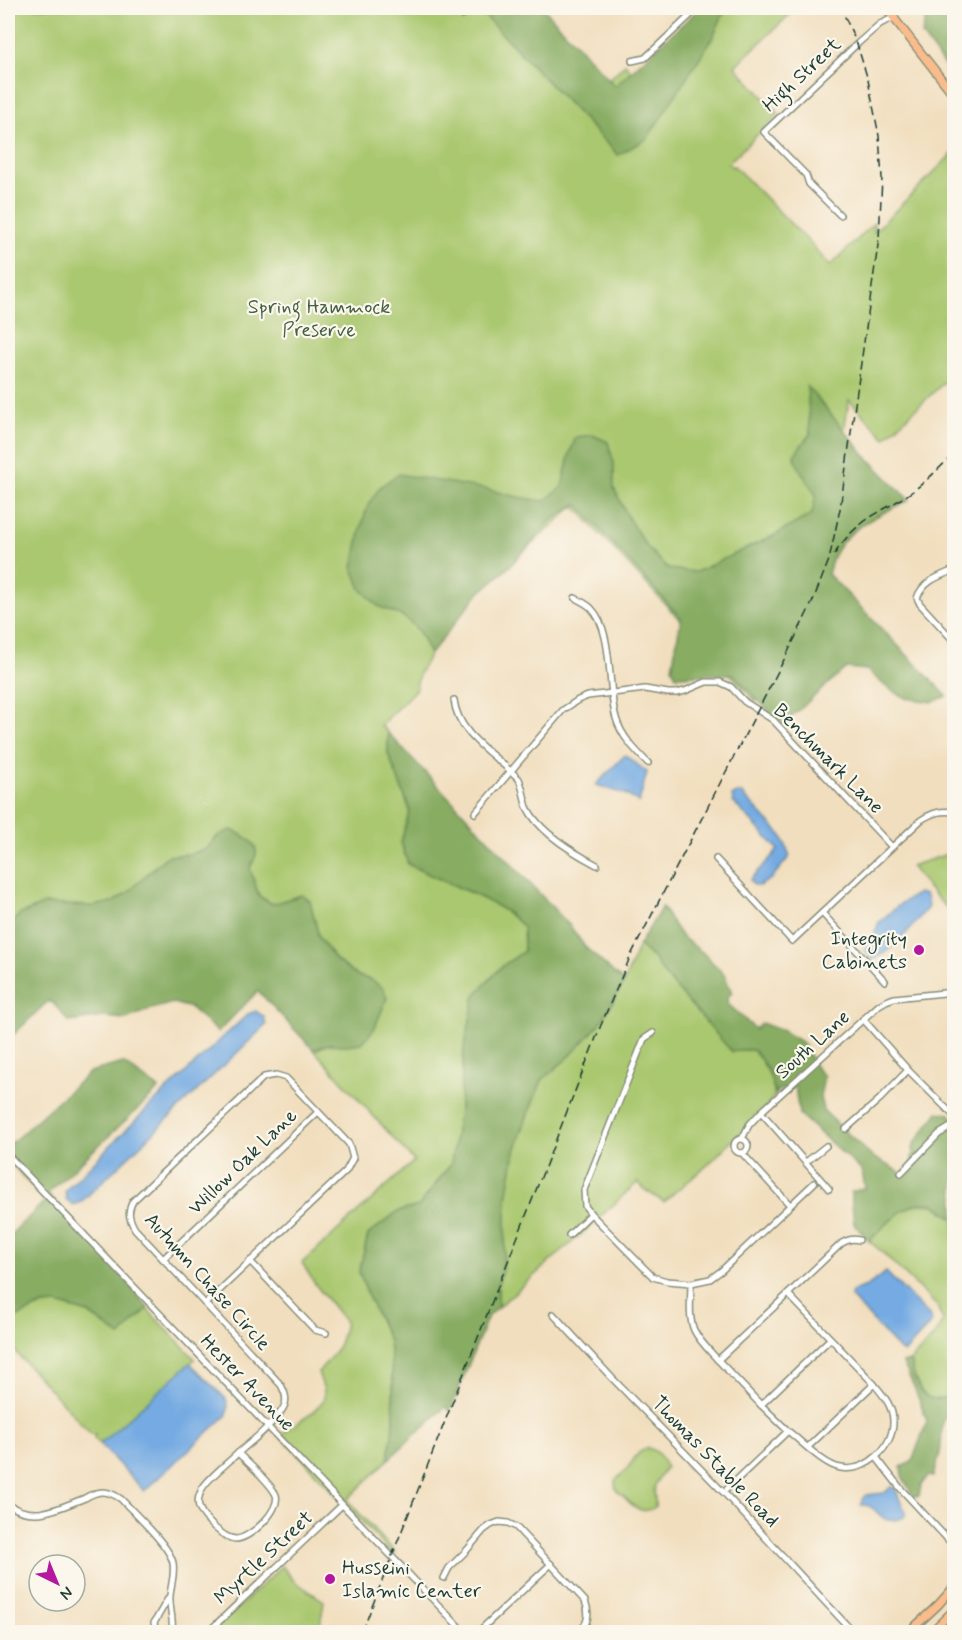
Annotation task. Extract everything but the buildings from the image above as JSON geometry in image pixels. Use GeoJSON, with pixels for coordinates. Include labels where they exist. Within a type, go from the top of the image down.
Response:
{"type":"FeatureCollection","features":[{"type":"Feature","properties":{"kind":"main road"},"geometry":{"type":"LineString","coordinates":[[886,8],[954,95]]}},
{"type":"Feature","properties":{"kind":"main road"},"geometry":{"type":"LineString","coordinates":[[909,1632],[954,1587]]}},
{"type":"Feature","properties":{"kind":"main road"},"geometry":{"type":"LineString","coordinates":[[931,1632],[954,1610]]}},
{"type":"Feature","properties":{"kind":"street"},"geometry":{"type":"LineString","coordinates":[[462,15],[477,8]]}},
{"type":"Feature","properties":{"kind":"street"},"geometry":{"type":"LineString","coordinates":[[632,61],[645,58],[698,8]]}},
{"type":"Feature","properties":{"kind":"street","name":"High Street"},"geometry":{"type":"LineString","coordinates":[[840,215],[809,184],[806,175],[764,132],[857,44],[880,24],[895,17]]}},
{"type":"Feature","properties":{"kind":"street"},"geometry":{"type":"LineString","coordinates":[[954,570],[934,578],[919,592],[917,598],[954,641]]}},
{"type":"Feature","properties":{"kind":"street"},"geometry":{"type":"LineString","coordinates":[[576,598],[591,607],[600,624],[608,651],[616,717],[623,734],[648,763]]}},
{"type":"Feature","properties":{"kind":"street","name":"Benchmark Lane"},"geometry":{"type":"LineString","coordinates":[[475,813],[563,710],[578,700],[612,692],[645,689],[677,693],[706,681],[715,681],[727,684],[745,702],[773,720],[892,847]]}},
{"type":"Feature","properties":{"kind":"street"},"geometry":{"type":"LineString","coordinates":[[454,700],[455,711],[464,727],[519,779],[527,806],[539,822],[560,843],[597,865]]}},
{"type":"Feature","properties":{"kind":"street"},"geometry":{"type":"LineString","coordinates":[[716,859],[792,941],[921,820],[931,813],[954,812]]}},
{"type":"Feature","properties":{"kind":"street"},"geometry":{"type":"LineString","coordinates":[[822,914],[885,981]]}},
{"type":"Feature","properties":{"kind":"street"},"geometry":{"type":"LineString","coordinates":[[952,992],[954,1030]]}},
{"type":"Feature","properties":{"kind":"street","name":"South Lane"},"geometry":{"type":"LineString","coordinates":[[742,1139],[749,1125],[761,1113],[863,1019],[886,1001],[894,998],[952,992]]}},
{"type":"Feature","properties":{"kind":"street"},"geometry":{"type":"LineString","coordinates":[[863,1019],[908,1070],[954,1116]]}},
{"type":"Feature","properties":{"kind":"street"},"geometry":{"type":"LineString","coordinates":[[653,1033],[644,1040],[584,1190],[585,1206],[591,1214],[653,1277],[691,1283],[710,1279],[814,1183]]}},
{"type":"Feature","properties":{"kind":"street"},"geometry":{"type":"LineString","coordinates":[[846,1129],[908,1070]]}},
{"type":"Feature","properties":{"kind":"street","name":"Autumn Chase Circle"},"geometry":{"type":"LineString","coordinates":[[238,1453],[279,1414],[285,1404],[285,1394],[281,1385],[135,1229],[128,1215],[133,1201],[264,1077],[276,1075],[286,1078],[349,1144],[353,1158],[346,1171],[250,1261]]}},
{"type":"Feature","properties":{"kind":"street","name":"Willow Oak Lane"},"geometry":{"type":"LineString","coordinates":[[163,1259],[318,1112]]}},
{"type":"Feature","properties":{"kind":"street"},"geometry":{"type":"LineString","coordinates":[[761,1113],[829,1189]]}},
{"type":"Feature","properties":{"kind":"street"},"geometry":{"type":"LineString","coordinates":[[901,1173],[939,1134],[954,1125]]}},
{"type":"Feature","properties":{"kind":"street"},"geometry":{"type":"LineString","coordinates":[[742,1153],[746,1151],[748,1145],[742,1139],[735,1142],[736,1151],[742,1153],[790,1205]]}},
{"type":"Feature","properties":{"kind":"street"},"geometry":{"type":"LineString","coordinates":[[806,1162],[826,1146]]}},
{"type":"Feature","properties":{"kind":"street","name":"Hester Avenue"},"geometry":{"type":"LineString","coordinates":[[8,1155],[464,1632]]}},
{"type":"Feature","properties":{"kind":"street"},"geometry":{"type":"LineString","coordinates":[[569,1235],[591,1214]]}},
{"type":"Feature","properties":{"kind":"street"},"geometry":{"type":"LineString","coordinates":[[718,1359],[842,1243],[847,1240],[859,1240]]}},
{"type":"Feature","properties":{"kind":"street"},"geometry":{"type":"LineString","coordinates":[[205,1304],[250,1261],[315,1330],[326,1333]]}},
{"type":"Feature","properties":{"kind":"street"},"geometry":{"type":"LineString","coordinates":[[691,1283],[691,1322],[698,1338],[760,1405],[829,1464],[841,1468],[865,1465],[876,1457],[888,1442],[893,1420],[891,1408],[874,1384],[788,1294]]}},
{"type":"Feature","properties":{"kind":"street","name":"Thomas Stable Road"},"geometry":{"type":"LineString","coordinates":[[553,1314],[854,1632]]}},
{"type":"Feature","properties":{"kind":"street"},"geometry":{"type":"LineString","coordinates":[[760,1405],[830,1339]]}},
{"type":"Feature","properties":{"kind":"street"},"geometry":{"type":"LineString","coordinates":[[808,1447],[874,1384]]}},
{"type":"Feature","properties":{"kind":"street"},"geometry":{"type":"LineString","coordinates":[[727,1489],[788,1431]]}},
{"type":"Feature","properties":{"kind":"street"},"geometry":{"type":"LineString","coordinates":[[238,1453],[271,1487],[277,1501],[271,1514],[247,1536],[237,1539],[221,1533],[203,1515],[198,1497],[203,1487],[238,1453]]}},
{"type":"Feature","properties":{"kind":"street"},"geometry":{"type":"LineString","coordinates":[[876,1457],[901,1489],[954,1546]]}},
{"type":"Feature","properties":{"kind":"street"},"geometry":{"type":"LineString","coordinates":[[8,1504],[20,1511],[42,1514],[104,1492],[121,1499],[168,1550],[172,1558],[174,1565],[170,1595],[172,1632]]}},
{"type":"Feature","properties":{"kind":"street","name":"Myrtle Street"},"geometry":{"type":"LineString","coordinates":[[208,1632],[342,1505]]}},
{"type":"Feature","properties":{"kind":"street"},"geometry":{"type":"LineString","coordinates":[[444,1578],[449,1568],[484,1530],[491,1525],[508,1522],[516,1527],[585,1601],[588,1609],[587,1623],[579,1632]]}},
{"type":"Feature","properties":{"kind":"street"},"geometry":{"type":"LineString","coordinates":[[478,1632],[551,1563]]}},
{"type":"Feature","properties":{"kind":"street"},"geometry":{"type":"LineString","coordinates":[[156,1632],[154,1623],[170,1595]]}},
{"type":"Feature","properties":{"kind":"street"},"geometry":{"type":"LineString","coordinates":[[157,1617],[166,1614],[172,1617]]}},
{"type":"Feature","properties":{"kind":"green space","name":"Spring Hammock Preserve"},"geometry":{"type":"Polygon","coordinates":[[[8,8],[496,8],[584,103],[625,64],[634,74],[706,8],[797,8],[735,66],[779,114],[728,163],[734,166],[830,266],[874,223],[874,232],[954,152],[954,373],[885,438],[849,400],[832,503],[772,672],[756,702],[574,506],[424,642],[430,654],[419,674],[416,689],[381,725],[388,733],[388,753],[410,810],[401,842],[408,864],[491,903],[524,927],[524,951],[501,967],[464,1049],[460,1105],[451,1164],[419,1206],[397,1212],[368,1235],[359,1272],[389,1341],[394,1421],[388,1460],[347,1500],[395,1552],[393,1555],[280,1435],[313,1412],[324,1400],[324,1390],[318,1372],[336,1349],[345,1322],[315,1284],[302,1263],[414,1161],[314,1050],[328,1044],[346,1045],[374,1029],[387,998],[371,980],[358,976],[337,961],[319,938],[310,901],[302,895],[272,904],[259,896],[249,869],[256,853],[218,836],[206,849],[195,852],[8,1035],[8,8]]]}},
{"type":"Feature","properties":{"kind":"green space"},"geometry":{"type":"Polygon","coordinates":[[[477,8],[545,8],[615,86],[700,8],[726,8],[712,39],[647,139],[618,155],[477,8]]]}},
{"type":"Feature","properties":{"kind":"green space"},"geometry":{"type":"Polygon","coordinates":[[[934,8],[954,8],[954,79],[922,35],[926,15],[934,8]]]}},
{"type":"Feature","properties":{"kind":"green space"},"geometry":{"type":"Polygon","coordinates":[[[807,386],[865,455],[909,500],[877,516],[848,536],[834,555],[828,574],[947,696],[933,702],[905,698],[885,686],[867,670],[846,668],[782,725],[733,674],[676,676],[672,668],[681,618],[577,504],[552,520],[507,569],[478,594],[430,654],[418,630],[404,617],[378,606],[361,589],[353,568],[368,505],[380,487],[398,474],[544,501],[562,487],[576,437],[593,435],[608,442],[614,463],[614,488],[630,521],[647,547],[668,569],[696,572],[773,536],[812,514],[816,495],[799,468],[794,455],[810,434],[807,386]]]}},
{"type":"Feature","properties":{"kind":"green space"},"geometry":{"type":"Polygon","coordinates":[[[388,733],[570,926],[585,947],[624,982],[600,1024],[571,1055],[542,1080],[526,1119],[515,1151],[507,1197],[504,1262],[498,1285],[498,1307],[488,1316],[450,1411],[445,1407],[388,1460],[394,1421],[389,1341],[359,1272],[368,1235],[397,1212],[419,1206],[451,1164],[460,1105],[464,1049],[475,995],[501,967],[524,951],[523,927],[508,913],[408,864],[401,842],[410,810],[388,753],[388,733]]]}},
{"type":"Feature","properties":{"kind":"green space"},"geometry":{"type":"Polygon","coordinates":[[[231,830],[252,842],[256,849],[250,869],[259,896],[272,904],[302,895],[310,901],[319,938],[337,961],[358,976],[371,980],[383,988],[387,998],[374,1029],[362,1043],[328,1044],[314,1050],[258,991],[218,1032],[191,1008],[173,1003],[126,1019],[103,1017],[69,1022],[53,1003],[48,1001],[8,1040],[8,927],[19,915],[45,904],[93,906],[113,902],[129,892],[167,856],[189,854],[206,849],[218,836],[231,830]]]}},
{"type":"Feature","properties":{"kind":"green space"},"geometry":{"type":"Polygon","coordinates":[[[954,852],[954,916],[911,866],[954,852]]]}},
{"type":"Feature","properties":{"kind":"green space"},"geometry":{"type":"Polygon","coordinates":[[[662,907],[681,936],[702,952],[724,974],[732,993],[727,997],[727,1003],[755,1029],[762,1023],[783,1031],[803,1043],[816,1068],[824,1076],[820,1097],[823,1110],[871,1156],[901,1173],[911,1166],[914,1144],[938,1112],[950,1114],[954,1120],[954,1219],[935,1205],[917,1204],[899,1213],[869,1241],[854,1224],[851,1192],[865,1188],[862,1171],[799,1114],[795,1087],[778,1090],[775,1095],[767,1071],[753,1050],[732,1052],[663,973],[654,959],[639,945],[662,907]]]}},
{"type":"Feature","properties":{"kind":"green space"},"geometry":{"type":"Polygon","coordinates":[[[639,945],[694,1006],[739,1050],[753,1050],[767,1071],[775,1095],[755,1122],[735,1137],[709,1164],[664,1202],[645,1190],[638,1182],[498,1307],[498,1285],[504,1262],[507,1197],[515,1151],[526,1119],[542,1080],[571,1055],[622,987],[639,945]]]}},
{"type":"Feature","properties":{"kind":"green space"},"geometry":{"type":"Polygon","coordinates":[[[123,1063],[159,1089],[48,1193],[117,1269],[148,1308],[120,1336],[88,1313],[58,1304],[43,1305],[17,1317],[8,1318],[8,1237],[45,1201],[8,1160],[8,1146],[90,1072],[123,1063]]]}},
{"type":"Feature","properties":{"kind":"green space"},"geometry":{"type":"Polygon","coordinates":[[[916,1204],[934,1205],[954,1219],[954,1394],[944,1398],[935,1399],[923,1393],[915,1379],[910,1361],[933,1337],[943,1321],[937,1306],[869,1241],[901,1211],[916,1204]]]}},
{"type":"Feature","properties":{"kind":"green space"},"geometry":{"type":"Polygon","coordinates":[[[58,1304],[88,1313],[120,1336],[147,1309],[195,1359],[100,1444],[94,1438],[95,1434],[91,1434],[8,1344],[8,1318],[17,1317],[43,1305],[58,1304]]]}},
{"type":"Feature","properties":{"kind":"green space"},"geometry":{"type":"Polygon","coordinates":[[[910,1361],[919,1387],[928,1397],[944,1398],[954,1394],[954,1403],[943,1422],[940,1453],[933,1477],[928,1476],[921,1485],[919,1496],[913,1496],[902,1476],[901,1467],[912,1462],[927,1421],[903,1363],[910,1361]]]}},
{"type":"Feature","properties":{"kind":"green space"},"geometry":{"type":"Polygon","coordinates":[[[648,1448],[657,1453],[666,1467],[655,1485],[655,1507],[642,1510],[618,1492],[615,1480],[638,1454],[648,1448]]]}},
{"type":"Feature","properties":{"kind":"green space"},"geometry":{"type":"Polygon","coordinates":[[[282,1566],[294,1581],[324,1601],[319,1632],[212,1632],[282,1566]]]}},
{"type":"Feature","properties":{"kind":"water"},"geometry":{"type":"Polygon","coordinates":[[[625,755],[647,772],[639,802],[625,794],[596,785],[625,755]]]}},
{"type":"Feature","properties":{"kind":"water"},"geometry":{"type":"Polygon","coordinates":[[[737,793],[742,794],[782,836],[790,856],[771,879],[759,886],[754,885],[750,880],[778,850],[733,802],[732,796],[737,793]]]}},
{"type":"Feature","properties":{"kind":"water"},"geometry":{"type":"Polygon","coordinates":[[[918,893],[925,895],[928,907],[895,944],[872,960],[864,950],[879,922],[900,904],[918,893]]]}},
{"type":"Feature","properties":{"kind":"water"},"geometry":{"type":"Polygon","coordinates":[[[256,1011],[264,1017],[266,1025],[81,1202],[73,1205],[66,1199],[65,1191],[152,1104],[248,1014],[256,1011]]]}},
{"type":"Feature","properties":{"kind":"water"},"geometry":{"type":"Polygon","coordinates":[[[886,1272],[930,1317],[932,1322],[904,1353],[851,1297],[852,1292],[867,1286],[886,1272]]]}},
{"type":"Feature","properties":{"kind":"water"},"geometry":{"type":"Polygon","coordinates":[[[190,1363],[226,1399],[227,1415],[144,1491],[100,1444],[190,1363]]]}},
{"type":"Feature","properties":{"kind":"water"},"geometry":{"type":"Polygon","coordinates":[[[894,1487],[906,1512],[904,1517],[888,1520],[873,1508],[861,1505],[866,1495],[884,1493],[894,1487]]]}},
{"type":"Feature","properties":{"kind":"railway"},"geometry":{"type":"LineString","coordinates":[[362,1632],[601,1025],[631,955],[788,652],[812,603],[829,560],[840,509],[879,238],[882,178],[879,136],[868,80],[857,44],[841,8]]}},
{"type":"Feature","properties":{"kind":"railway"},"geometry":{"type":"LineString","coordinates":[[834,555],[860,525],[913,491],[954,454]]}},
{"type":"Feature","properties":{"kind":"place","name":"Integrity Cabinets"},"geometry":{"type":"Point","coordinates":[919,950]}},
{"type":"Feature","properties":{"kind":"place","name":"Husseini Islamic Center"},"geometry":{"type":"Point","coordinates":[330,1579]}}]}
